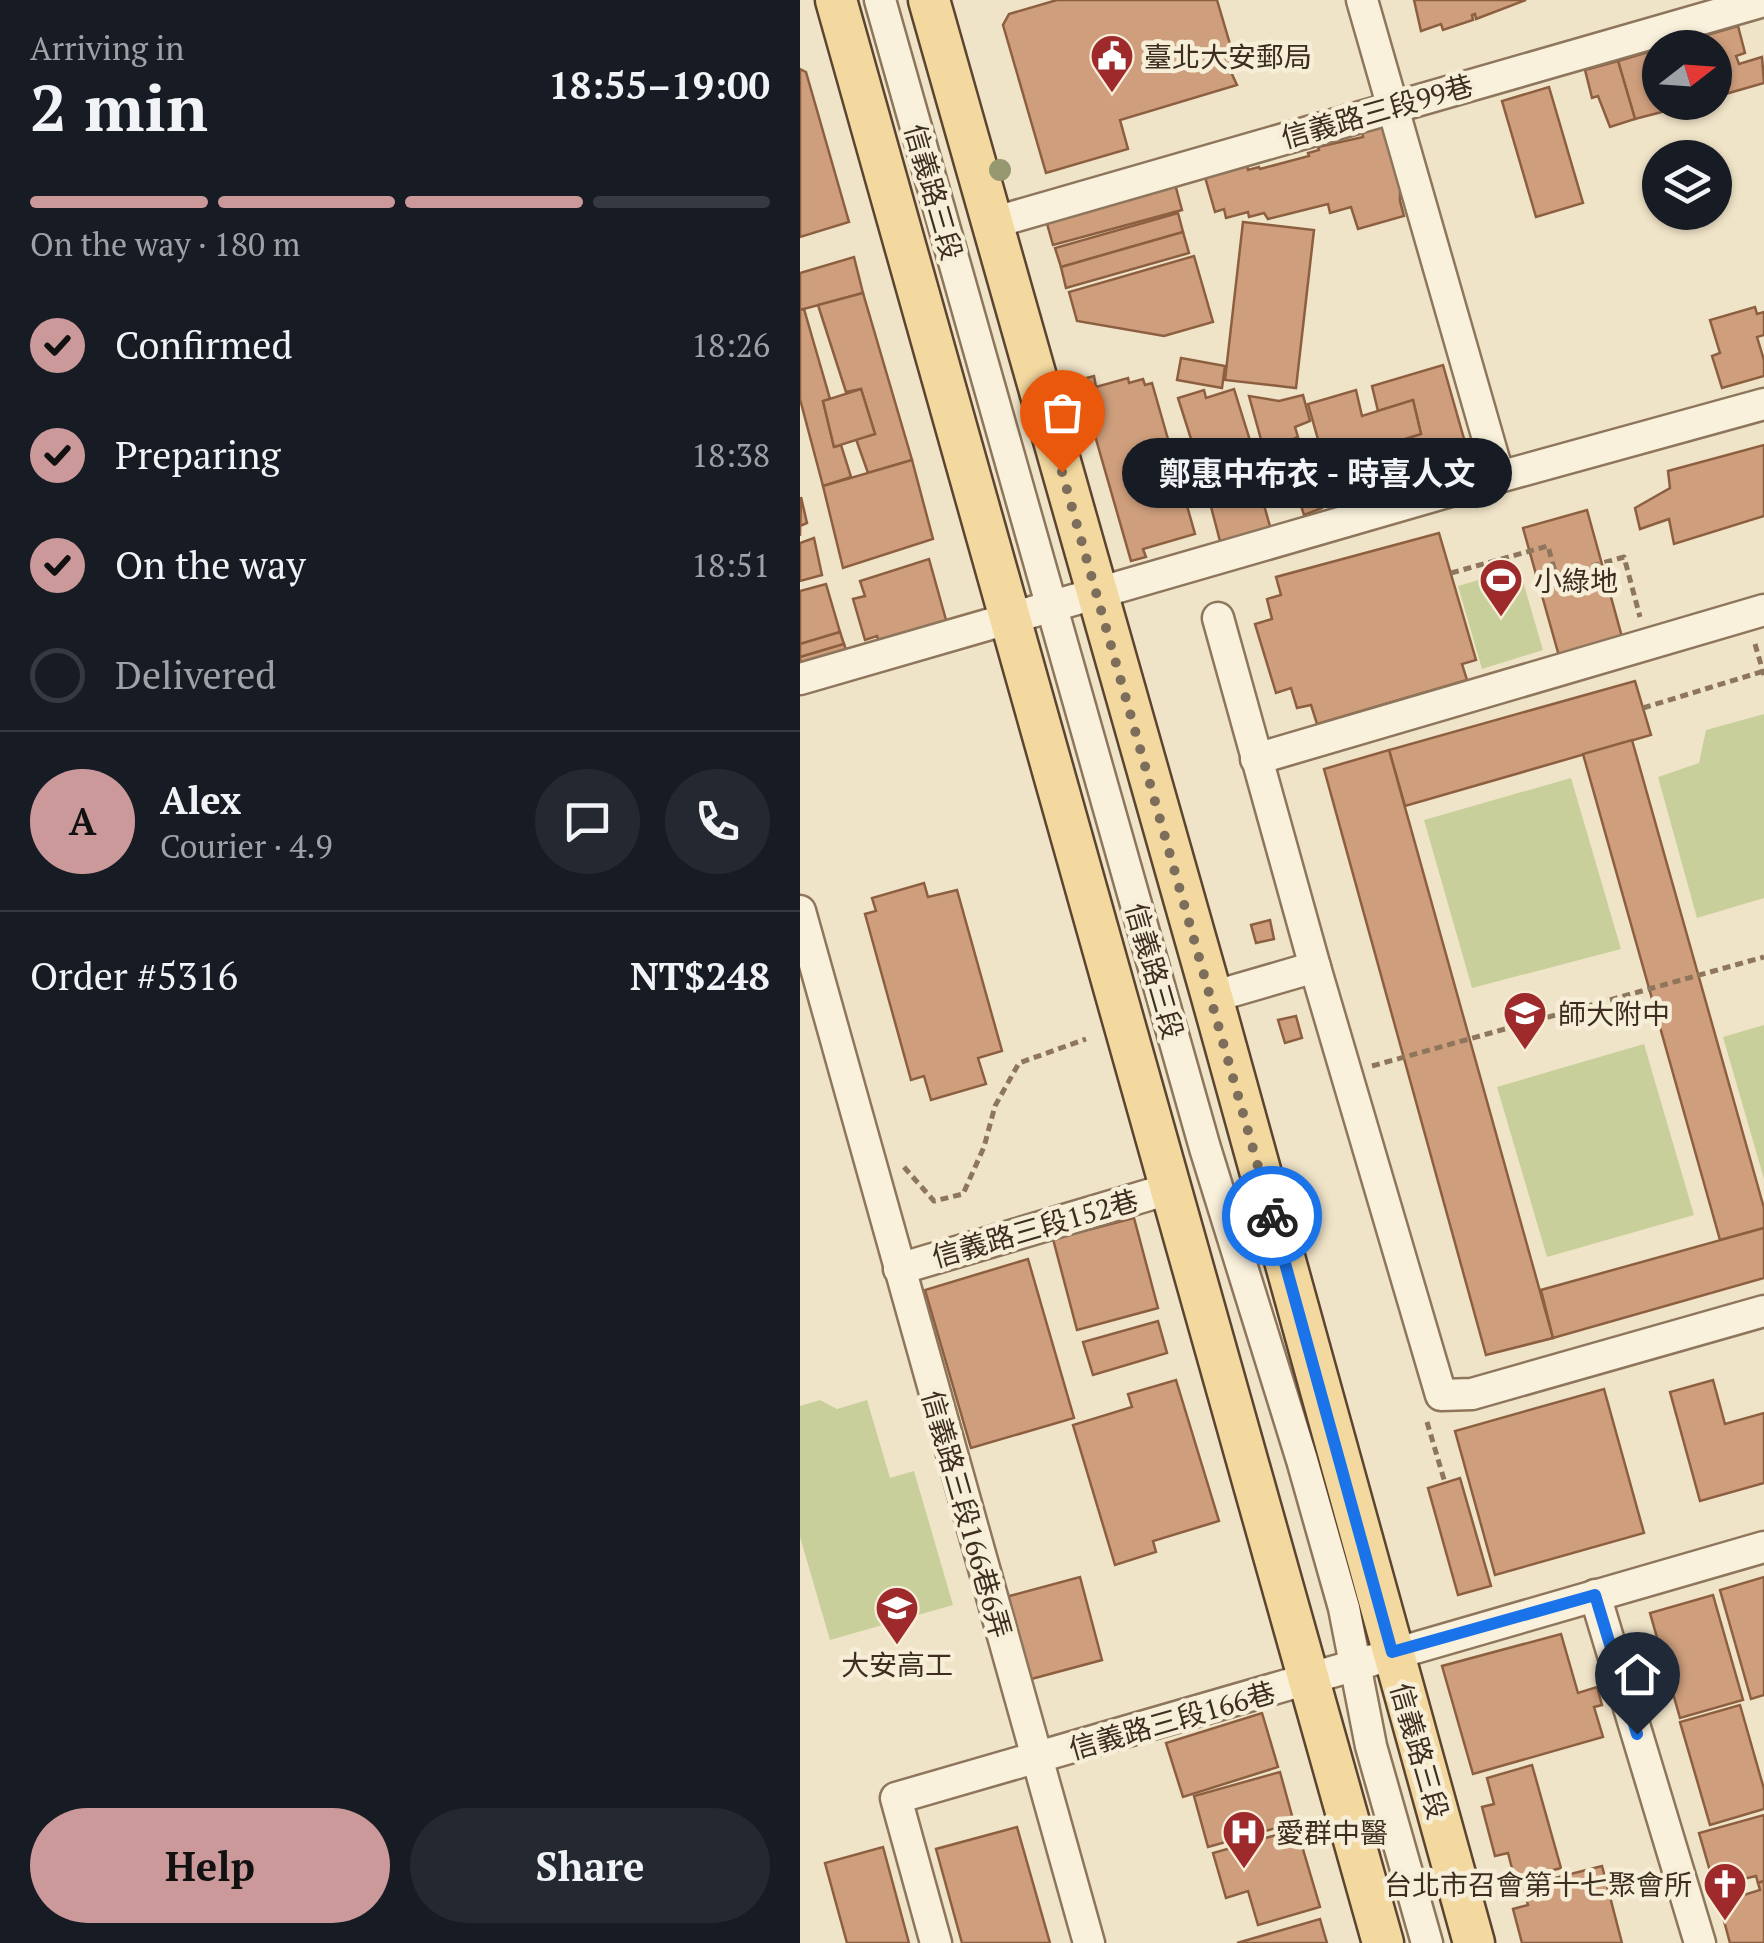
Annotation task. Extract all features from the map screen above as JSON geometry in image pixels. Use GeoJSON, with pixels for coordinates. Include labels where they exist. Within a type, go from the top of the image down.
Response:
{"type":"FeatureCollection","features":[{"type":"Feature","properties":{"kind":"main road","name":"信義路三段"},"geometry":{"type":"LineString","coordinates":[[836,0],[1383,1943]]}},
{"type":"Feature","properties":{"kind":"main road","name":"信義路三段"},"geometry":{"type":"LineString","coordinates":[[930,0],[1474,1943]]}},
{"type":"Feature","properties":{"kind":"street","name":"信義路三段"},"geometry":{"type":"LineString","coordinates":[[880,0],[1205,1148],[1344,1608],[1371,1746],[1427,1943]]}},
{"type":"Feature","properties":{"kind":"street"},"geometry":{"type":"LineString","coordinates":[[1362,0],[1499,477]]}},
{"type":"Feature","properties":{"kind":"street","name":"信義路三段99巷"},"geometry":{"type":"LineString","coordinates":[[992,223],[1764,2]]}},
{"type":"Feature","properties":{"kind":"street"},"geometry":{"type":"LineString","coordinates":[[800,679],[846,678],[1009,618],[1764,404]]}},
{"type":"Feature","properties":{"kind":"street"},"geometry":{"type":"LineString","coordinates":[[1256,759],[1764,610]]}},
{"type":"Feature","properties":{"kind":"street"},"geometry":{"type":"LineString","coordinates":[[1218,618],[1440,1395],[1472,1394],[1764,1311]]}},
{"type":"Feature","properties":{"kind":"street","name":"信義路三段166巷6弄"},"geometry":{"type":"LineString","coordinates":[[800,911],[1089,1943]]}},
{"type":"Feature","properties":{"kind":"street"},"geometry":{"type":"LineString","coordinates":[[1212,997],[1315,967]]}},
{"type":"Feature","properties":{"kind":"street","name":"信義路三段152巷"},"geometry":{"type":"LineString","coordinates":[[898,1268],[1172,1188]]}},
{"type":"Feature","properties":{"kind":"street","name":"信義路三段166巷"},"geometry":{"type":"LineString","coordinates":[[936,1943],[896,1798],[1764,1547]]}},
{"type":"Feature","properties":{"kind":"street"},"geometry":{"type":"LineString","coordinates":[[1595,1595],[1700,1943]]}},
{"type":"Feature","properties":{"kind":"path"},"geometry":{"type":"LineString","coordinates":[[1451,574],[1548,546],[1556,576],[1624,557],[1648,644]]}},
{"type":"Feature","properties":{"kind":"path"},"geometry":{"type":"LineString","coordinates":[[1643,708],[1764,671]]}},
{"type":"Feature","properties":{"kind":"path"},"geometry":{"type":"LineString","coordinates":[[1405,1056],[1764,957]]}},
{"type":"Feature","properties":{"kind":"path"},"geometry":{"type":"LineString","coordinates":[[873,1177],[906,1167],[934,1201],[963,1194],[984,1147],[995,1106],[1019,1063],[1086,1040]]}},
{"type":"Feature","properties":{"kind":"path"},"geometry":{"type":"LineString","coordinates":[[1440,1395],[1420,1401],[1444,1483]]}},
{"type":"Feature","properties":{"kind":"green space","name":"小綠地"},"geometry":{"type":"Polygon","coordinates":[[[1519,568],[1543,650],[1482,669],[1458,586],[1519,568]]]}},
{"type":"Feature","properties":{"kind":"green space"},"geometry":{"type":"Polygon","coordinates":[[[1764,714],[1764,898],[1697,918],[1658,777],[1699,763],[1706,730],[1764,714]]]}},
{"type":"Feature","properties":{"kind":"green space"},"geometry":{"type":"Polygon","coordinates":[[[1571,778],[1621,949],[1472,988],[1424,820],[1571,778]]]}},
{"type":"Feature","properties":{"kind":"green space"},"geometry":{"type":"Polygon","coordinates":[[[1764,1025],[1764,1179],[1723,1037],[1764,1025]]]}},
{"type":"Feature","properties":{"kind":"green space"},"geometry":{"type":"Polygon","coordinates":[[[1644,1044],[1694,1215],[1547,1257],[1497,1087],[1644,1044]]]}},
{"type":"Feature","properties":{"kind":"green space"},"geometry":{"type":"Polygon","coordinates":[[[820,1400],[837,1409],[867,1400],[890,1478],[914,1471],[953,1605],[830,1640],[800,1537],[800,1406],[820,1400]]]}},
{"type":"Feature","properties":{"kind":"building","name":"臺北大安郵局"},"geometry":{"type":"Polygon","coordinates":[[[1057,0],[1217,0],[1237,68],[1230,70],[1237,85],[1120,120],[1128,149],[1046,173],[1003,25],[1009,14],[1057,0]]]}},
{"type":"Feature","properties":{"kind":"building"},"geometry":{"type":"Polygon","coordinates":[[[1414,0],[1526,0],[1476,19],[1472,15],[1473,20],[1443,30],[1441,24],[1421,31],[1414,0]]]}},
{"type":"Feature","properties":{"kind":"building"},"geometry":{"type":"Polygon","coordinates":[[[1738,26],[1745,53],[1736,56],[1739,64],[1762,57],[1764,83],[1732,92],[1732,30],[1724,30],[1738,26]]]}},
{"type":"Feature","properties":{"kind":"building"},"geometry":{"type":"Polygon","coordinates":[[[1642,54],[1642,117],[1635,119],[1618,61],[1642,54]]]}},
{"type":"Feature","properties":{"kind":"building"},"geometry":{"type":"Polygon","coordinates":[[[1618,61],[1635,119],[1610,127],[1598,96],[1592,98],[1585,70],[1618,61]]]}},
{"type":"Feature","properties":{"kind":"building"},"geometry":{"type":"Polygon","coordinates":[[[800,69],[806,72],[849,222],[800,237],[800,69]]]}},
{"type":"Feature","properties":{"kind":"building"},"geometry":{"type":"Polygon","coordinates":[[[1549,87],[1583,203],[1536,217],[1502,101],[1549,87]]]}},
{"type":"Feature","properties":{"kind":"building"},"geometry":{"type":"Polygon","coordinates":[[[1383,126],[1403,191],[1400,201],[1404,216],[1358,229],[1351,207],[1330,213],[1328,204],[1268,219],[1264,213],[1249,217],[1248,212],[1226,218],[1224,209],[1215,212],[1205,177],[1247,165],[1248,170],[1260,169],[1309,156],[1318,147],[1363,137],[1362,132],[1383,126]]]}},
{"type":"Feature","properties":{"kind":"building"},"geometry":{"type":"Polygon","coordinates":[[[1175,184],[1182,210],[1053,245],[1046,220],[1175,184]]]}},
{"type":"Feature","properties":{"kind":"building"},"geometry":{"type":"Polygon","coordinates":[[[1178,213],[1183,232],[1061,267],[1055,248],[1178,213]]]}},
{"type":"Feature","properties":{"kind":"building"},"geometry":{"type":"Polygon","coordinates":[[[1243,222],[1314,230],[1296,388],[1225,380],[1243,222]]]}},
{"type":"Feature","properties":{"kind":"building"},"geometry":{"type":"Polygon","coordinates":[[[1183,232],[1189,253],[1066,288],[1061,267],[1183,232]]]}},
{"type":"Feature","properties":{"kind":"building"},"geometry":{"type":"Polygon","coordinates":[[[1194,256],[1213,322],[1164,336],[1077,321],[1069,292],[1194,256]]]}},
{"type":"Feature","properties":{"kind":"building"},"geometry":{"type":"Polygon","coordinates":[[[854,257],[863,293],[800,310],[800,273],[854,257]]]}},
{"type":"Feature","properties":{"kind":"building"},"geometry":{"type":"Polygon","coordinates":[[[863,293],[912,460],[868,473],[856,439],[875,434],[861,389],[846,392],[818,305],[863,293]]]}},
{"type":"Feature","properties":{"kind":"building"},"geometry":{"type":"Polygon","coordinates":[[[1755,307],[1757,314],[1764,312],[1764,335],[1757,337],[1764,376],[1722,388],[1712,356],[1720,353],[1710,320],[1755,307]]]}},
{"type":"Feature","properties":{"kind":"building"},"geometry":{"type":"Polygon","coordinates":[[[804,309],[830,399],[823,401],[834,447],[841,445],[851,477],[823,486],[800,399],[800,310],[804,309]]]}},
{"type":"Feature","properties":{"kind":"building"},"geometry":{"type":"Polygon","coordinates":[[[1181,358],[1225,366],[1222,388],[1177,380],[1181,358]]]}},
{"type":"Feature","properties":{"kind":"building"},"geometry":{"type":"Polygon","coordinates":[[[1443,365],[1472,467],[1399,487],[1387,445],[1421,434],[1413,400],[1378,411],[1372,386],[1443,365]]]}},
{"type":"Feature","properties":{"kind":"building"},"geometry":{"type":"Polygon","coordinates":[[[1094,376],[1096,387],[1128,378],[1129,383],[1143,379],[1145,385],[1152,383],[1195,534],[1143,549],[1146,557],[1131,561],[1079,380],[1094,376]]]}},
{"type":"Feature","properties":{"kind":"building"},"geometry":{"type":"Polygon","coordinates":[[[861,389],[875,434],[834,447],[823,401],[861,389]]]}},
{"type":"Feature","properties":{"kind":"building"},"geometry":{"type":"Polygon","coordinates":[[[1234,389],[1252,447],[1199,464],[1178,398],[1204,390],[1206,398],[1234,389]]]}},
{"type":"Feature","properties":{"kind":"building"},"geometry":{"type":"Polygon","coordinates":[[[1356,390],[1362,416],[1413,400],[1421,434],[1325,464],[1308,404],[1356,390]]]}},
{"type":"Feature","properties":{"kind":"building"},"geometry":{"type":"Polygon","coordinates":[[[1303,395],[1310,421],[1295,427],[1298,437],[1284,443],[1287,455],[1267,461],[1249,396],[1279,401],[1303,395]]]}},
{"type":"Feature","properties":{"kind":"building"},"geometry":{"type":"Polygon","coordinates":[[[1764,445],[1764,516],[1674,544],[1669,519],[1640,529],[1635,508],[1670,488],[1668,471],[1764,445]]]}},
{"type":"Feature","properties":{"kind":"building"},"geometry":{"type":"Polygon","coordinates":[[[1317,446],[1331,490],[1322,508],[1304,515],[1289,469],[1299,452],[1317,446]]]}},
{"type":"Feature","properties":{"kind":"building"},"geometry":{"type":"Polygon","coordinates":[[[1372,448],[1386,497],[1339,512],[1325,464],[1336,460],[1341,477],[1361,469],[1358,452],[1372,448]]]}},
{"type":"Feature","properties":{"kind":"building"},"geometry":{"type":"Polygon","coordinates":[[[912,460],[933,539],[843,568],[823,486],[912,460]]]}},
{"type":"Feature","properties":{"kind":"building"},"geometry":{"type":"Polygon","coordinates":[[[1252,462],[1271,530],[1221,545],[1203,476],[1252,462]]]}},
{"type":"Feature","properties":{"kind":"building"},"geometry":{"type":"Polygon","coordinates":[[[801,497],[807,523],[800,526],[801,497]]]}},
{"type":"Feature","properties":{"kind":"building"},"geometry":{"type":"Polygon","coordinates":[[[1587,510],[1622,637],[1559,656],[1523,528],[1587,510]]]}},
{"type":"Feature","properties":{"kind":"building"},"geometry":{"type":"Polygon","coordinates":[[[1439,533],[1476,660],[1462,664],[1467,680],[1317,724],[1311,705],[1297,708],[1291,688],[1276,693],[1255,624],[1272,619],[1267,599],[1281,595],[1276,577],[1439,533]]]}},
{"type":"Feature","properties":{"kind":"building"},"geometry":{"type":"Polygon","coordinates":[[[814,538],[822,575],[800,581],[800,543],[814,538]]]}},
{"type":"Feature","properties":{"kind":"building"},"geometry":{"type":"Polygon","coordinates":[[[929,559],[948,627],[879,642],[877,636],[865,640],[853,599],[865,596],[860,581],[929,559]]]}},
{"type":"Feature","properties":{"kind":"building"},"geometry":{"type":"Polygon","coordinates":[[[826,584],[840,632],[800,644],[800,591],[826,584]]]}},
{"type":"Feature","properties":{"kind":"building"},"geometry":{"type":"Polygon","coordinates":[[[840,632],[844,644],[800,657],[800,644],[840,632]]]}},
{"type":"Feature","properties":{"kind":"building"},"geometry":{"type":"Polygon","coordinates":[[[844,644],[848,656],[800,669],[800,657],[844,644]]]}},
{"type":"Feature","properties":{"kind":"building"},"geometry":{"type":"Polygon","coordinates":[[[1635,681],[1651,735],[1405,806],[1389,750],[1635,681]]]}},
{"type":"Feature","properties":{"kind":"building"},"geometry":{"type":"Polygon","coordinates":[[[1632,740],[1764,1208],[1764,1228],[1720,1240],[1583,754],[1632,740]]]}},
{"type":"Feature","properties":{"kind":"building"},"geometry":{"type":"Polygon","coordinates":[[[1389,750],[1553,1338],[1486,1355],[1324,769],[1389,750]]]}},
{"type":"Feature","properties":{"kind":"building"},"geometry":{"type":"Polygon","coordinates":[[[924,883],[928,897],[957,890],[1002,1051],[978,1058],[986,1084],[931,1100],[924,1076],[911,1080],[865,914],[876,911],[872,898],[924,883]]]}},
{"type":"Feature","properties":{"kind":"building"},"geometry":{"type":"Polygon","coordinates":[[[1270,920],[1274,939],[1256,943],[1251,925],[1270,920]]]}},
{"type":"Feature","properties":{"kind":"building"},"geometry":{"type":"Polygon","coordinates":[[[1296,1016],[1302,1038],[1285,1043],[1278,1020],[1296,1016]]]}},
{"type":"Feature","properties":{"kind":"building"},"geometry":{"type":"Polygon","coordinates":[[[1134,1218],[1158,1308],[1077,1330],[1053,1239],[1134,1218]]]}},
{"type":"Feature","properties":{"kind":"building"},"geometry":{"type":"Polygon","coordinates":[[[1764,1228],[1764,1278],[1553,1338],[1541,1290],[1764,1228]]]}},
{"type":"Feature","properties":{"kind":"building"},"geometry":{"type":"Polygon","coordinates":[[[1028,1259],[1074,1418],[971,1448],[925,1290],[1028,1259]]]}},
{"type":"Feature","properties":{"kind":"building"},"geometry":{"type":"Polygon","coordinates":[[[1158,1321],[1167,1353],[1093,1375],[1083,1342],[1158,1321]]]}},
{"type":"Feature","properties":{"kind":"building"},"geometry":{"type":"Polygon","coordinates":[[[1176,1380],[1219,1521],[1153,1541],[1156,1552],[1115,1565],[1073,1425],[1132,1407],[1128,1394],[1176,1380]]]}},
{"type":"Feature","properties":{"kind":"building"},"geometry":{"type":"Polygon","coordinates":[[[1713,1380],[1725,1424],[1764,1413],[1764,1483],[1700,1501],[1670,1392],[1713,1380]]]}},
{"type":"Feature","properties":{"kind":"building"},"geometry":{"type":"Polygon","coordinates":[[[1604,1389],[1644,1533],[1495,1575],[1455,1431],[1604,1389]]]}},
{"type":"Feature","properties":{"kind":"building"},"geometry":{"type":"Polygon","coordinates":[[[1460,1478],[1491,1586],[1458,1595],[1428,1488],[1460,1478]]]}},
{"type":"Feature","properties":{"kind":"building"},"geometry":{"type":"Polygon","coordinates":[[[1080,1577],[1102,1660],[1024,1681],[1002,1598],[1080,1577]]]}},
{"type":"Feature","properties":{"kind":"building"},"geometry":{"type":"Polygon","coordinates":[[[1764,1577],[1764,1695],[1751,1699],[1720,1590],[1764,1577]]]}},
{"type":"Feature","properties":{"kind":"building"},"geometry":{"type":"Polygon","coordinates":[[[1713,1595],[1743,1700],[1680,1718],[1650,1613],[1713,1595]]]}},
{"type":"Feature","properties":{"kind":"building"},"geometry":{"type":"Polygon","coordinates":[[[1561,1634],[1578,1693],[1597,1687],[1602,1705],[1594,1707],[1603,1737],[1473,1774],[1442,1666],[1561,1634]]]}},
{"type":"Feature","properties":{"kind":"building"},"geometry":{"type":"Polygon","coordinates":[[[1740,1705],[1764,1789],[1764,1809],[1710,1825],[1680,1722],[1740,1705]]]}},
{"type":"Feature","properties":{"kind":"building"},"geometry":{"type":"Polygon","coordinates":[[[1262,1713],[1278,1767],[1183,1797],[1166,1743],[1262,1713]]]}},
{"type":"Feature","properties":{"kind":"building"},"geometry":{"type":"Polygon","coordinates":[[[1532,1765],[1561,1868],[1515,1880],[1508,1853],[1495,1856],[1482,1807],[1494,1804],[1487,1778],[1532,1765]]]}},
{"type":"Feature","properties":{"kind":"building"},"geometry":{"type":"Polygon","coordinates":[[[1280,1772],[1294,1823],[1208,1847],[1194,1796],[1280,1772]]]}},
{"type":"Feature","properties":{"kind":"building"},"geometry":{"type":"Polygon","coordinates":[[[1764,1815],[1764,1881],[1758,1883],[1756,1876],[1739,1880],[1742,1888],[1717,1895],[1699,1833],[1764,1815]]]}},
{"type":"Feature","properties":{"kind":"building"},"geometry":{"type":"Polygon","coordinates":[[[1017,1827],[1050,1943],[962,1943],[936,1849],[1017,1827]]]}},
{"type":"Feature","properties":{"kind":"building"},"geometry":{"type":"Polygon","coordinates":[[[1297,1829],[1320,1907],[1258,1925],[1248,1891],[1226,1898],[1213,1853],[1297,1829]]]}},
{"type":"Feature","properties":{"kind":"building"},"geometry":{"type":"Polygon","coordinates":[[[883,1847],[909,1943],[847,1943],[825,1863],[883,1847]]]}},
{"type":"Feature","properties":{"kind":"building"},"geometry":{"type":"Polygon","coordinates":[[[1602,1866],[1622,1943],[1522,1943],[1513,1909],[1528,1905],[1523,1886],[1602,1866]]]}},
{"type":"Feature","properties":{"kind":"building"},"geometry":{"type":"Polygon","coordinates":[[[1764,1881],[1764,1943],[1730,1943],[1717,1895],[1742,1888],[1744,1895],[1760,1890],[1758,1883],[1764,1881]]]}},
{"type":"Feature","properties":{"kind":"building"},"geometry":{"type":"Polygon","coordinates":[[[1320,1919],[1327,1943],[1237,1943],[1320,1919]]]}},
{"type":"Feature","properties":{"kind":"way so far"},"geometry":{"type":"LineString","coordinates":[[1062,472],[1272,1216]]}},
{"type":"Feature","properties":{"kind":"place","name":"臺北大安郵局"},"geometry":{"type":"Point","coordinates":[1112,94]}},
{"type":"Feature","properties":{"kind":"place","name":"鄭惠中布衣 - 時喜人文"},"geometry":{"type":"Point","coordinates":[1062,472]}},
{"type":"Feature","properties":{"kind":"place","name":"小綠地"},"geometry":{"type":"Point","coordinates":[1501,618]}},
{"type":"Feature","properties":{"kind":"place","name":"師大附中"},"geometry":{"type":"Point","coordinates":[1525,1051]}},
{"type":"Feature","properties":{"kind":"place","name":"大安高工"},"geometry":{"type":"Point","coordinates":[897,1646]}},
{"type":"Feature","properties":{"kind":"place","name":"愛群中醫"},"geometry":{"type":"Point","coordinates":[1244,1870]}},
{"type":"Feature","properties":{"kind":"place","name":"台北市召會第十七聚會所"},"geometry":{"type":"Point","coordinates":[1725,1922]}},
{"type":"Feature","properties":{"kind":"route"},"geometry":{"type":"LineString","coordinates":[[1272,1216],[1392,1652],[1595,1595],[1637,1734]]}}]}
